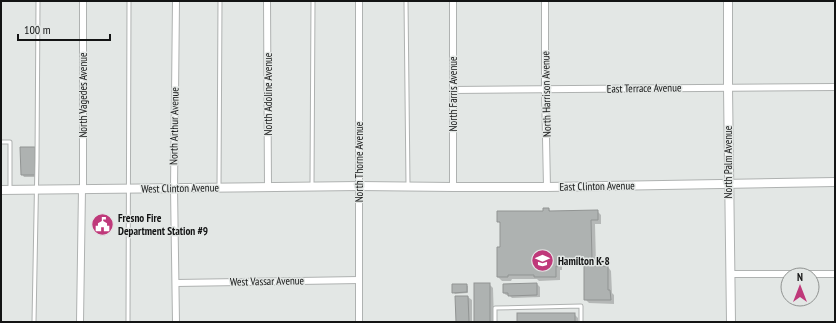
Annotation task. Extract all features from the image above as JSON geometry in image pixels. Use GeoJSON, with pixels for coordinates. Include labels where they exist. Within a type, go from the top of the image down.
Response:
{"type":"FeatureCollection","features":[{"type":"Feature","properties":{"kind":"main road","name":"North Palm Avenue"},"geometry":{"type":"LineString","coordinates":[[728,1],[730,322]]}},
{"type":"Feature","properties":{"kind":"main road","name":"East Clinton Avenue"},"geometry":{"type":"LineString","coordinates":[[359,186],[547,187],[835,182]]}},
{"type":"Feature","properties":{"kind":"main road","name":"West Clinton Avenue"},"geometry":{"type":"LineString","coordinates":[[1,190],[359,186]]}},
{"type":"Feature","properties":{"kind":"street","name":"North Vagedes Avenue"},"geometry":{"type":"LineString","coordinates":[[80,322],[83,1]]}},
{"type":"Feature","properties":{"kind":"street","name":"North Arthur Avenue"},"geometry":{"type":"LineString","coordinates":[[176,1],[174,188],[176,322]]}},
{"type":"Feature","properties":{"kind":"street","name":"North Adoline Avenue"},"geometry":{"type":"LineString","coordinates":[[267,1],[268,187]]}},
{"type":"Feature","properties":{"kind":"street","name":"North Thorne Avenue"},"geometry":{"type":"LineString","coordinates":[[359,1],[359,322]]}},
{"type":"Feature","properties":{"kind":"street","name":"North Farris Avenue"},"geometry":{"type":"LineString","coordinates":[[453,1],[453,187]]}},
{"type":"Feature","properties":{"kind":"street","name":"North Harrison Avenue"},"geometry":{"type":"LineString","coordinates":[[545,1],[547,187]]}},
{"type":"Feature","properties":{"kind":"street","name":"East Terrace Avenue"},"geometry":{"type":"LineString","coordinates":[[453,90],[835,87]]}},
{"type":"Feature","properties":{"kind":"street"},"geometry":{"type":"LineString","coordinates":[[730,274],[835,274]]}},
{"type":"Feature","properties":{"kind":"street","name":"West Vassar Avenue"},"geometry":{"type":"LineString","coordinates":[[176,283],[359,280]]}},
{"type":"Feature","properties":{"kind":"lane"},"geometry":{"type":"LineString","coordinates":[[34,322],[38,1]]}},
{"type":"Feature","properties":{"kind":"lane"},"geometry":{"type":"LineString","coordinates":[[128,322],[130,1]]}},
{"type":"Feature","properties":{"kind":"lane"},"geometry":{"type":"LineString","coordinates":[[219,187],[220,1]]}},
{"type":"Feature","properties":{"kind":"lane"},"geometry":{"type":"LineString","coordinates":[[312,186],[313,1]]}},
{"type":"Feature","properties":{"kind":"lane"},"geometry":{"type":"LineString","coordinates":[[406,1],[408,186]]}},
{"type":"Feature","properties":{"kind":"lane"},"geometry":{"type":"LineString","coordinates":[[1,142],[10,142],[10,190]]}},
{"type":"Feature","properties":{"kind":"lane"},"geometry":{"type":"LineString","coordinates":[[495,322],[495,308],[581,306],[581,322]]}},
{"type":"Feature","properties":{"kind":"building"},"geometry":{"type":"Polygon","coordinates":[[[20,147],[35,147],[35,175],[21,175],[20,147]]]}},
{"type":"Feature","properties":{"kind":"building"},"geometry":{"type":"Polygon","coordinates":[[[543,208],[549,208],[549,211],[598,210],[598,220],[591,220],[592,259],[588,259],[589,263],[558,263],[558,267],[556,266],[556,277],[508,275],[508,277],[497,277],[497,247],[500,247],[500,222],[497,222],[497,211],[543,211],[543,208]]]}},
{"type":"Feature","properties":{"kind":"building"},"geometry":{"type":"Polygon","coordinates":[[[584,266],[608,266],[608,290],[610,290],[611,300],[584,300],[584,266]]]}},
{"type":"Feature","properties":{"kind":"building"},"geometry":{"type":"Polygon","coordinates":[[[474,283],[490,283],[490,322],[474,322],[474,283]]]}},
{"type":"Feature","properties":{"kind":"building"},"geometry":{"type":"Polygon","coordinates":[[[537,283],[537,295],[508,296],[508,293],[503,293],[503,284],[537,283]]]}},
{"type":"Feature","properties":{"kind":"building"},"geometry":{"type":"Polygon","coordinates":[[[452,284],[467,284],[467,292],[452,293],[452,284]]]}},
{"type":"Feature","properties":{"kind":"building"},"geometry":{"type":"Polygon","coordinates":[[[455,296],[468,296],[469,322],[456,322],[455,296]]]}},
{"type":"Feature","properties":{"kind":"building"},"geometry":{"type":"Polygon","coordinates":[[[517,313],[575,313],[575,322],[517,322],[517,313]]]}},
{"type":"Feature","properties":{"kind":"place","name":"Fresno Fire Department Station #9"},"geometry":{"type":"Point","coordinates":[102,224]}},
{"type":"Feature","properties":{"kind":"place","name":"Hamilton K-8"},"geometry":{"type":"Point","coordinates":[542,261]}}]}
